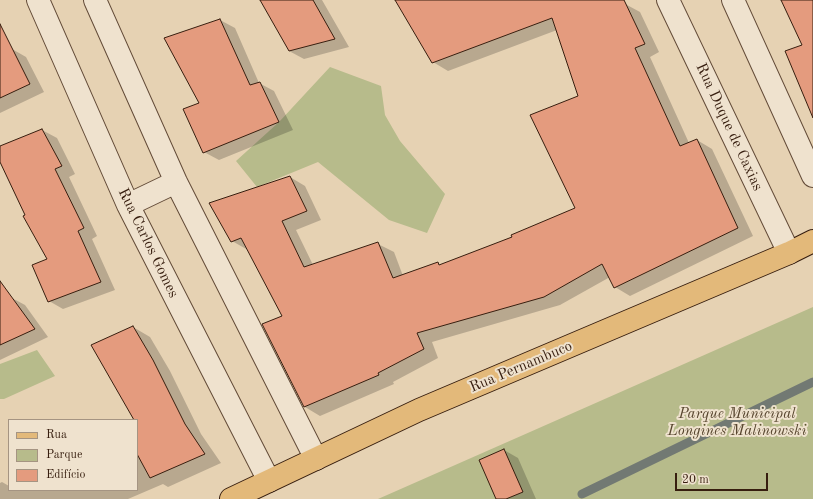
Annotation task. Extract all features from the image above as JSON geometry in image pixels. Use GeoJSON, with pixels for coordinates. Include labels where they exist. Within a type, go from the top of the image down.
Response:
{"type":"FeatureCollection","features":[{"type":"Feature","properties":{"kind":"main road","name":"Rua Pernambuco"},"geometry":{"type":"LineString","coordinates":[[231,499],[419,410],[789,253],[813,241]]}},
{"type":"Feature","properties":{"kind":"street","name":"Rua Carlos Gomes"},"geometry":{"type":"LineString","coordinates":[[38,0],[128,205],[269,481]]}},
{"type":"Feature","properties":{"kind":"street"},"geometry":{"type":"LineString","coordinates":[[95,0],[176,182],[316,459]]}},
{"type":"Feature","properties":{"kind":"street","name":"Rua Duque de Caxias"},"geometry":{"type":"LineString","coordinates":[[668,0],[789,253]]}},
{"type":"Feature","properties":{"kind":"street"},"geometry":{"type":"LineString","coordinates":[[733,0],[813,176]]}},
{"type":"Feature","properties":{"kind":"street"},"geometry":{"type":"LineString","coordinates":[[128,205],[176,182]]}},
{"type":"Feature","properties":{"kind":"green space"},"geometry":{"type":"Polygon","coordinates":[[[330,67],[381,86],[385,115],[400,141],[445,194],[427,233],[389,220],[318,162],[257,187],[236,161],[279,122],[330,67]]]}},
{"type":"Feature","properties":{"kind":"green space","name":"Parque Municipal Longines Malinowski"},"geometry":{"type":"Polygon","coordinates":[[[813,307],[813,499],[378,499],[530,432],[813,307]]]}},
{"type":"Feature","properties":{"kind":"green space"},"geometry":{"type":"Polygon","coordinates":[[[37,350],[55,376],[4,399],[0,399],[0,364],[37,350]]]}},
{"type":"Feature","properties":{"kind":"building"},"geometry":{"type":"Polygon","coordinates":[[[260,0],[313,0],[335,39],[289,51],[260,0]]]}},
{"type":"Feature","properties":{"kind":"building"},"geometry":{"type":"Polygon","coordinates":[[[395,0],[624,0],[645,44],[635,48],[680,146],[697,139],[738,228],[614,288],[602,264],[544,297],[417,333],[424,349],[378,373],[379,375],[304,407],[262,324],[282,316],[241,238],[231,242],[209,203],[290,176],[307,211],[282,221],[304,267],[378,242],[393,278],[438,262],[439,265],[512,237],[511,235],[575,208],[530,115],[578,96],[552,18],[432,63],[395,0]]]}},
{"type":"Feature","properties":{"kind":"building"},"geometry":{"type":"Polygon","coordinates":[[[781,0],[813,0],[813,118],[785,51],[802,45],[781,0]]]}},
{"type":"Feature","properties":{"kind":"building"},"geometry":{"type":"Polygon","coordinates":[[[220,19],[250,85],[260,82],[279,122],[203,153],[183,109],[199,103],[164,38],[220,19]]]}},
{"type":"Feature","properties":{"kind":"building"},"geometry":{"type":"Polygon","coordinates":[[[0,24],[30,84],[0,98],[0,24]]]}},
{"type":"Feature","properties":{"kind":"building"},"geometry":{"type":"Polygon","coordinates":[[[42,129],[62,166],[55,169],[84,228],[78,231],[101,282],[48,302],[32,265],[47,259],[23,216],[25,215],[0,162],[0,146],[42,129]]]}},
{"type":"Feature","properties":{"kind":"building"},"geometry":{"type":"Polygon","coordinates":[[[0,281],[35,329],[0,345],[0,281]]]}},
{"type":"Feature","properties":{"kind":"building"},"geometry":{"type":"Polygon","coordinates":[[[133,326],[153,360],[185,424],[205,454],[150,478],[138,456],[138,419],[133,419],[91,345],[133,326]]]}},
{"type":"Feature","properties":{"kind":"building"},"geometry":{"type":"Polygon","coordinates":[[[504,449],[523,492],[506,499],[496,499],[479,460],[504,449]]]}},
{"type":"Feature","properties":{"kind":"waterway"},"geometry":{"type":"LineString","coordinates":[[582,494],[813,382]]}}]}
